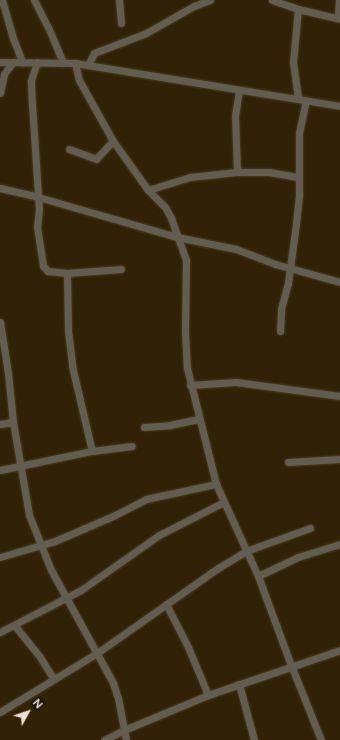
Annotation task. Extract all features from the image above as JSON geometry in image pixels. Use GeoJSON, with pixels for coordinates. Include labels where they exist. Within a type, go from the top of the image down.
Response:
{"type":"FeatureCollection","features":[{"type":"Feature","properties":{"kind":"street"},"geometry":{"type":"LineString","coordinates":[[2,0],[22,62]]}},
{"type":"Feature","properties":{"kind":"street"},"geometry":{"type":"LineString","coordinates":[[34,0],[48,27],[63,63]]}},
{"type":"Feature","properties":{"kind":"street"},"geometry":{"type":"LineString","coordinates":[[120,0],[121,23]]}},
{"type":"Feature","properties":{"kind":"street"},"geometry":{"type":"LineString","coordinates":[[88,65],[94,53],[146,33],[194,6],[210,0]]}},
{"type":"Feature","properties":{"kind":"street"},"geometry":{"type":"LineString","coordinates":[[272,0],[298,9],[339,18],[339,0]]}},
{"type":"Feature","properties":{"kind":"street"},"geometry":{"type":"LineString","coordinates":[[298,9],[292,62],[298,99]]}},
{"type":"Feature","properties":{"kind":"street"},"geometry":{"type":"LineString","coordinates":[[0,62],[75,63],[239,91],[340,106]]}},
{"type":"Feature","properties":{"kind":"street"},"geometry":{"type":"LineString","coordinates":[[0,94],[4,74],[13,62]]}},
{"type":"Feature","properties":{"kind":"street"},"geometry":{"type":"LineString","coordinates":[[37,62],[31,80],[38,197],[37,227],[43,266],[48,271],[67,273],[121,269]]}},
{"type":"Feature","properties":{"kind":"street"},"geometry":{"type":"LineString","coordinates":[[75,63],[79,80],[113,141],[148,190],[169,213],[186,260],[185,354],[198,419],[216,484],[258,576],[321,740]]}},
{"type":"Feature","properties":{"kind":"street"},"geometry":{"type":"LineString","coordinates":[[237,172],[235,116],[239,91]]}},
{"type":"Feature","properties":{"kind":"street"},"geometry":{"type":"LineString","coordinates":[[280,332],[282,309],[290,268],[299,196],[299,133],[306,101]]}},
{"type":"Feature","properties":{"kind":"street"},"geometry":{"type":"LineString","coordinates":[[69,149],[96,159],[113,141]]}},
{"type":"Feature","properties":{"kind":"street"},"geometry":{"type":"LineString","coordinates":[[148,190],[190,177],[237,172],[269,172],[298,177]]}},
{"type":"Feature","properties":{"kind":"street"},"geometry":{"type":"LineString","coordinates":[[0,188],[38,197],[177,237],[236,249],[290,268],[340,282]]}},
{"type":"Feature","properties":{"kind":"street"},"geometry":{"type":"LineString","coordinates":[[67,273],[68,331],[72,366],[92,451]]}},
{"type":"Feature","properties":{"kind":"street"},"geometry":{"type":"LineString","coordinates":[[0,323],[8,373],[13,422],[29,515],[40,546],[66,598],[113,683],[126,740]]}},
{"type":"Feature","properties":{"kind":"street"},"geometry":{"type":"LineString","coordinates":[[190,385],[236,382],[340,396]]}},
{"type":"Feature","properties":{"kind":"street"},"geometry":{"type":"LineString","coordinates":[[144,428],[170,425],[198,419]]}},
{"type":"Feature","properties":{"kind":"street"},"geometry":{"type":"LineString","coordinates":[[0,424],[13,422]]}},
{"type":"Feature","properties":{"kind":"street"},"geometry":{"type":"LineString","coordinates":[[0,470],[92,451],[132,446]]}},
{"type":"Feature","properties":{"kind":"street"},"geometry":{"type":"LineString","coordinates":[[288,462],[340,459]]}},
{"type":"Feature","properties":{"kind":"street"},"geometry":{"type":"LineString","coordinates":[[0,558],[40,546],[115,515],[146,500],[216,484]]}},
{"type":"Feature","properties":{"kind":"street"},"geometry":{"type":"LineString","coordinates":[[0,632],[15,626],[66,598],[103,576],[159,536],[224,502]]}},
{"type":"Feature","properties":{"kind":"street"},"geometry":{"type":"LineString","coordinates":[[0,712],[97,653],[218,568],[246,551],[310,528]]}},
{"type":"Feature","properties":{"kind":"street"},"geometry":{"type":"LineString","coordinates":[[258,576],[298,557],[340,544]]}},
{"type":"Feature","properties":{"kind":"street"},"geometry":{"type":"LineString","coordinates":[[166,604],[188,647],[208,694]]}},
{"type":"Feature","properties":{"kind":"street"},"geometry":{"type":"LineString","coordinates":[[15,626],[40,657],[54,679]]}},
{"type":"Feature","properties":{"kind":"street"},"geometry":{"type":"LineString","coordinates":[[104,740],[208,694],[291,665],[340,650]]}},
{"type":"Feature","properties":{"kind":"street"},"geometry":{"type":"LineString","coordinates":[[238,684],[254,740]]}}]}
